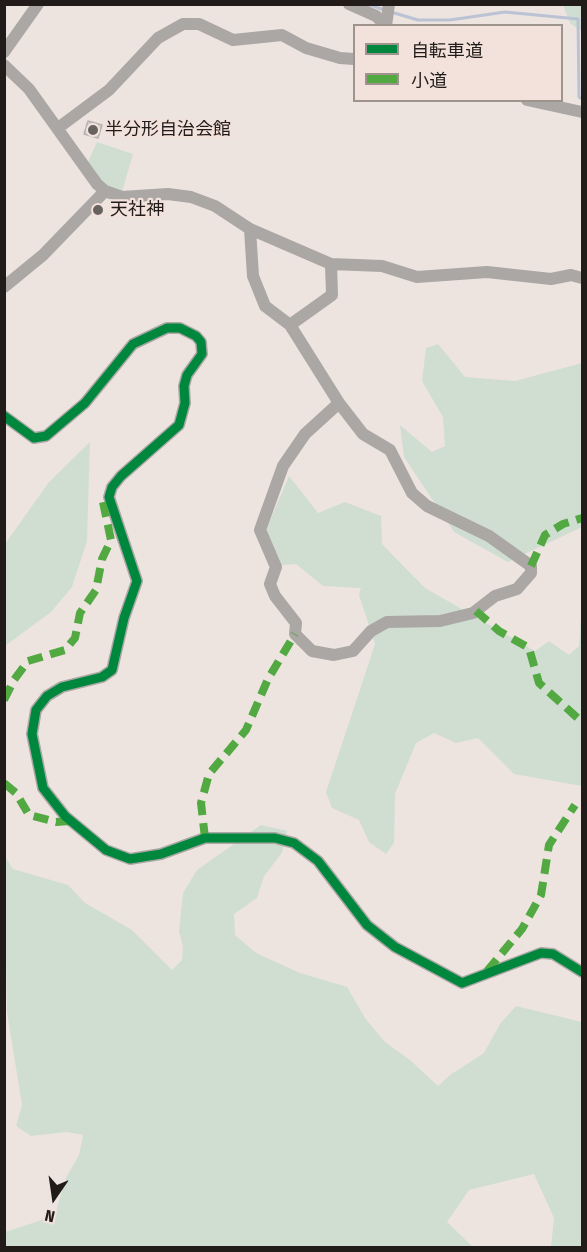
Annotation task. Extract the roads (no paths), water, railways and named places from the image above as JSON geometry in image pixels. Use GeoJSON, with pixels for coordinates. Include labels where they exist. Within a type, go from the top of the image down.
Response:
{"type":"FeatureCollection","features":[{"type":"Feature","properties":{"kind":"street"},"geometry":{"type":"LineString","coordinates":[[4,52],[38,4]]}},
{"type":"Feature","properties":{"kind":"street"},"geometry":{"type":"LineString","coordinates":[[349,4],[376,16],[385,24]]}},
{"type":"Feature","properties":{"kind":"street"},"geometry":{"type":"LineString","coordinates":[[386,24],[389,4]]}},
{"type":"Feature","properties":{"kind":"street"},"geometry":{"type":"LineString","coordinates":[[58,128],[109,90],[158,38],[183,24],[199,24],[233,40],[282,35],[306,48],[340,58],[353,59]]}},
{"type":"Feature","properties":{"kind":"street"},"geometry":{"type":"LineString","coordinates":[[4,65],[29,89],[97,184],[105,191],[122,197],[168,194],[191,197],[215,206],[250,229],[331,264],[382,266],[417,277],[487,273],[551,279],[571,275],[582,278]]}},
{"type":"Feature","properties":{"kind":"street"},"geometry":{"type":"LineString","coordinates":[[536,102],[582,112]]}},
{"type":"Feature","properties":{"kind":"street"},"geometry":{"type":"LineString","coordinates":[[4,287],[43,255],[105,191]]}},
{"type":"Feature","properties":{"kind":"street"},"geometry":{"type":"LineString","coordinates":[[250,229],[252,276],[265,306],[290,326],[339,403],[363,434],[390,450],[412,493],[427,506],[489,536],[531,566],[531,573],[518,589],[495,596],[473,613],[440,621],[387,622],[371,631],[353,651],[334,655],[312,651],[295,634],[296,623],[275,596],[270,584],[276,567],[260,530],[283,466],[305,434],[339,403]]}},
{"type":"Feature","properties":{"kind":"street"},"geometry":{"type":"LineString","coordinates":[[290,326],[332,295],[331,264]]}},
{"type":"Feature","properties":{"kind":"street"},"geometry":{"type":"LineString","coordinates":[[5,417],[34,438],[46,436],[85,403],[133,344],[167,328],[180,328],[196,336],[201,342],[202,354],[187,375],[184,386],[185,403],[179,425],[121,476],[112,487],[109,497],[137,581],[124,618],[112,670],[102,677],[62,687],[47,696],[36,710],[32,734],[40,778],[43,788],[65,816],[106,850],[130,859],[161,854],[205,838],[275,838],[294,843],[318,861],[367,925],[405,953],[462,983],[541,953],[553,954],[582,972]]}},
{"type":"Feature","properties":{"kind":"waterway"},"geometry":{"type":"LineString","coordinates":[[368,4],[384,10]]}},
{"type":"Feature","properties":{"kind":"waterway"},"geometry":{"type":"LineString","coordinates":[[391,12],[418,20],[450,20],[505,12],[578,19],[579,97],[582,99]]}},
{"type":"Feature","properties":{"kind":"place","name":"半分形自治会館"},"geometry":{"type":"Point","coordinates":[93,130]}},
{"type":"Feature","properties":{"kind":"place","name":"天社神"},"geometry":{"type":"Point","coordinates":[98,210]}}]}
